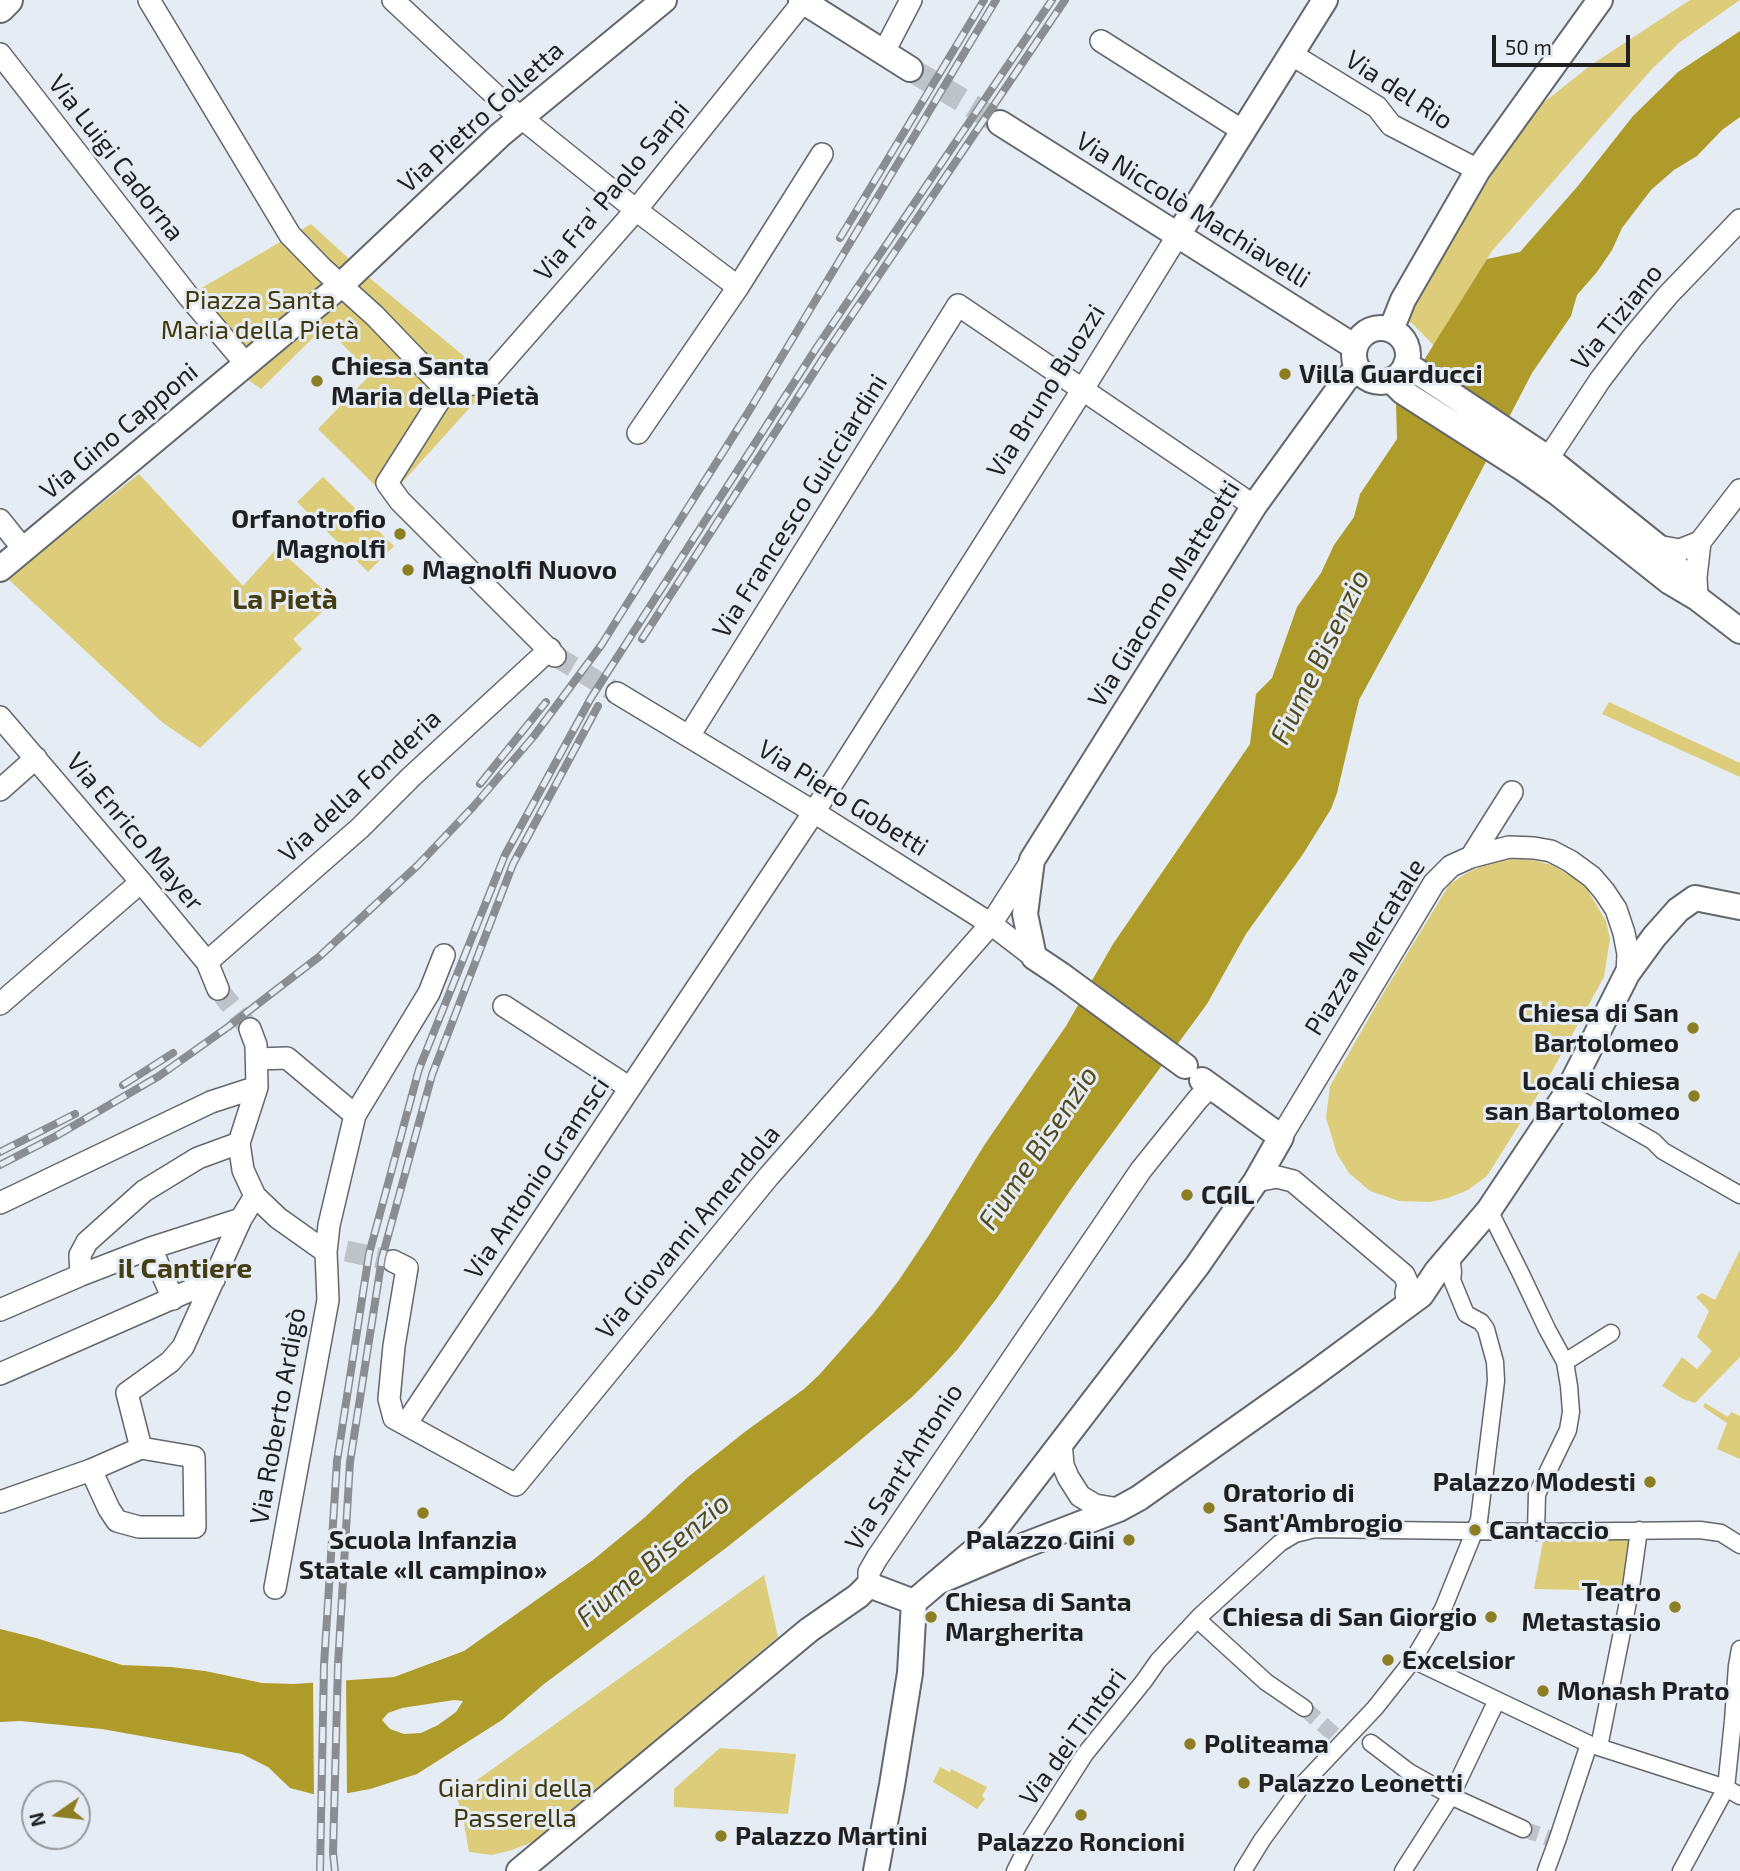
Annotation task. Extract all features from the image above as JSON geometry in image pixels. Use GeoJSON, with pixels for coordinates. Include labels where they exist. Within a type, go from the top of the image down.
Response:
{"type":"FeatureCollection","features":[{"type":"Feature","properties":{"kind":"main road"},"geometry":{"type":"LineString","coordinates":[[0,8],[8,0]]}},
{"type":"Feature","properties":{"kind":"street"},"geometry":{"type":"LineString","coordinates":[[149,0],[290,235],[323,270],[375,316],[446,390]]}},
{"type":"Feature","properties":{"kind":"street"},"geometry":{"type":"LineString","coordinates":[[393,0],[508,107],[636,211],[738,287]]}},
{"type":"Feature","properties":{"kind":"street","name":"Via Pietro Colletta"},"geometry":{"type":"LineString","coordinates":[[341,285],[500,135],[664,0]]}},
{"type":"Feature","properties":{"kind":"street"},"geometry":{"type":"LineString","coordinates":[[884,52],[911,0]]}},
{"type":"Feature","properties":{"kind":"street","name":"Via Bruno Buozzi"},"geometry":{"type":"LineString","coordinates":[[814,812],[1083,389],[1325,0]]}},
{"type":"Feature","properties":{"kind":"street"},"geometry":{"type":"LineString","coordinates":[[1404,377],[1406,348],[1398,334],[1391,330],[1403,300],[1478,170],[1600,0]]}},
{"type":"Feature","properties":{"kind":"street"},"geometry":{"type":"LineString","coordinates":[[802,1],[910,69]]}},
{"type":"Feature","properties":{"kind":"street","name":"Via Fra' Paolo Sarpi"},"geometry":{"type":"LineString","coordinates":[[446,390],[486,382],[636,211],[802,1]]}},
{"type":"Feature","properties":{"kind":"street"},"geometry":{"type":"LineString","coordinates":[[1101,41],[1243,131]]}},
{"type":"Feature","properties":{"kind":"street","name":"Via Luigi Cadorna"},"geometry":{"type":"LineString","coordinates":[[0,54],[189,297],[246,365]]}},
{"type":"Feature","properties":{"kind":"street","name":"Via del Rio"},"geometry":{"type":"LineString","coordinates":[[1291,54],[1377,107],[1391,125],[1478,170]]}},
{"type":"Feature","properties":{"kind":"street","name":"Via Niccolò Machiavelli"},"geometry":{"type":"LineString","coordinates":[[1000,123],[1178,234],[1357,358]]}},
{"type":"Feature","properties":{"kind":"street"},"geometry":{"type":"LineString","coordinates":[[638,433],[738,287],[822,153]]}},
{"type":"Feature","properties":{"kind":"street","name":"Via Tiziano"},"geometry":{"type":"LineString","coordinates":[[1529,454],[1555,448],[1600,380],[1668,295],[1740,220]]}},
{"type":"Feature","properties":{"kind":"street","name":"Via Gino Capponi"},"geometry":{"type":"LineString","coordinates":[[0,569],[341,285]]}},
{"type":"Feature","properties":{"kind":"street","name":"Via Francesco Guicciardini"},"geometry":{"type":"LineString","coordinates":[[689,736],[958,305],[1083,389]]}},
{"type":"Feature","properties":{"kind":"street","name":"Via Giacomo Matteotti"},"geometry":{"type":"LineString","coordinates":[[991,924],[1254,506],[1346,379],[1357,358],[1359,339],[1374,329],[1391,330]]}},
{"type":"Feature","properties":{"kind":"street"},"geometry":{"type":"LineString","coordinates":[[1357,358],[1369,379],[1383,382],[1404,377],[1529,454],[1657,546],[1681,572],[1697,598]]}},
{"type":"Feature","properties":{"kind":"street"},"geometry":{"type":"LineString","coordinates":[[1083,389],[1254,506]]}},
{"type":"Feature","properties":{"kind":"street","name":"Via della Fonderia"},"geometry":{"type":"LineString","coordinates":[[207,962],[360,828],[411,777],[552,652],[400,501],[387,483],[446,390]]}},
{"type":"Feature","properties":{"kind":"street"},"geometry":{"type":"LineString","coordinates":[[1529,454],[1559,494],[1670,582],[1697,598],[1740,631]]}},
{"type":"Feature","properties":{"kind":"street"},"geometry":{"type":"LineString","coordinates":[[1657,546],[1681,550],[1700,542],[1740,490]]}},
{"type":"Feature","properties":{"kind":"street"},"geometry":{"type":"LineString","coordinates":[[0,520],[24,550]]}},
{"type":"Feature","properties":{"kind":"street"},"geometry":{"type":"LineString","coordinates":[[1697,598],[1696,577],[1700,542]]}},
{"type":"Feature","properties":{"kind":"street","name":"Via Piero Gobetti"},"geometry":{"type":"LineString","coordinates":[[617,693],[814,812],[991,924],[1034,957]]}},
{"type":"Feature","properties":{"kind":"street","name":"Via Enrico Mayer"},"geometry":{"type":"LineString","coordinates":[[0,717],[207,962],[218,989]]}},
{"type":"Feature","properties":{"kind":"street"},"geometry":{"type":"LineString","coordinates":[[0,790],[36,758]]}},
{"type":"Feature","properties":{"kind":"street"},"geometry":{"type":"LineString","coordinates":[[1471,857],[1512,792]]}},
{"type":"Feature","properties":{"kind":"street","name":"Via Antonio Gramsci"},"geometry":{"type":"LineString","coordinates":[[406,1424],[814,812]]}},
{"type":"Feature","properties":{"kind":"street","name":"Piazza Mercatale"},"geometry":{"type":"LineString","coordinates":[[914,1602],[993,1532],[1186,1280],[1256,1181],[1434,883],[1451,866],[1471,857],[1509,848],[1551,851],[1592,877],[1616,909],[1625,933],[1627,974]]}},
{"type":"Feature","properties":{"kind":"street","name":"Via Giacomo Matteotti"},"geometry":{"type":"LineString","coordinates":[[1032,860],[1026,914],[1034,957]]}},
{"type":"Feature","properties":{"kind":"street"},"geometry":{"type":"LineString","coordinates":[[0,1004],[141,882]]}},
{"type":"Feature","properties":{"kind":"street","name":"Piazza Mercatale"},"geometry":{"type":"LineString","coordinates":[[940,1581],[1119,1509],[1139,1498],[1421,1295],[1489,1210],[1573,1096],[1627,974],[1654,937],[1678,910],[1695,898],[1740,907]]}},
{"type":"Feature","properties":{"kind":"street","name":"Via Giovanni Amendola"},"geometry":{"type":"LineString","coordinates":[[406,1424],[516,1485],[769,1176],[991,924]]}},
{"type":"Feature","properties":{"kind":"street","name":"Via Roberto Ardigò"},"geometry":{"type":"LineString","coordinates":[[275,1588],[336,1252],[329,1225],[355,1115],[429,993],[443,955]]}},
{"type":"Feature","properties":{"kind":"street"},"geometry":{"type":"LineString","coordinates":[[1034,957],[1281,1137]]}},
{"type":"Feature","properties":{"kind":"street"},"geometry":{"type":"LineString","coordinates":[[504,1006],[630,1088]]}},
{"type":"Feature","properties":{"kind":"street"},"geometry":{"type":"LineString","coordinates":[[250,1029],[257,1045],[257,1087],[239,1143],[243,1170],[255,1196],[278,1219],[336,1252]]}},
{"type":"Feature","properties":{"kind":"street"},"geometry":{"type":"LineString","coordinates":[[257,1059],[287,1058],[355,1115]]}},
{"type":"Feature","properties":{"kind":"street","name":"Via Sant'Antonio"},"geometry":{"type":"LineString","coordinates":[[519,1871],[809,1630],[858,1596],[869,1585],[869,1572],[877,1558],[1141,1170],[1198,1099],[1199,1077]]}},
{"type":"Feature","properties":{"kind":"street"},"geometry":{"type":"LineString","coordinates":[[0,1203],[211,1102],[257,1087]]}},
{"type":"Feature","properties":{"kind":"street"},"geometry":{"type":"LineString","coordinates":[[1573,1096],[1653,1140],[1663,1151],[1740,1195]]}},
{"type":"Feature","properties":{"kind":"street"},"geometry":{"type":"LineString","coordinates":[[81,1275],[80,1255],[86,1242],[144,1191],[198,1158],[239,1143]]}},
{"type":"Feature","properties":{"kind":"street"},"geometry":{"type":"LineString","coordinates":[[1256,1181],[1277,1177],[1293,1181],[1404,1275],[1408,1284],[1408,1304]]}},
{"type":"Feature","properties":{"kind":"street"},"geometry":{"type":"LineString","coordinates":[[141,1448],[127,1393],[170,1362],[183,1347],[241,1219],[255,1196]]}},
{"type":"Feature","properties":{"kind":"street"},"geometry":{"type":"LineString","coordinates":[[1489,1210],[1565,1362],[1571,1412],[1568,1430],[1537,1494],[1536,1532]]}},
{"type":"Feature","properties":{"kind":"street"},"geometry":{"type":"LineString","coordinates":[[0,1310],[151,1248],[241,1219]]}},
{"type":"Feature","properties":{"kind":"street"},"geometry":{"type":"LineString","coordinates":[[151,1248],[173,1299]]}},
{"type":"Feature","properties":{"kind":"street"},"geometry":{"type":"LineString","coordinates":[[1243,1871],[1297,1791],[1352,1738],[1413,1660],[1443,1609],[1479,1520],[1496,1381],[1495,1362],[1486,1329],[1481,1322],[1466,1314],[1452,1280],[1451,1255]]}},
{"type":"Feature","properties":{"kind":"street"},"geometry":{"type":"LineString","coordinates":[[393,1261],[407,1268],[394,1346],[389,1399],[394,1418],[406,1424]]}},
{"type":"Feature","properties":{"kind":"street"},"geometry":{"type":"LineString","coordinates":[[0,1374],[214,1280]]}},
{"type":"Feature","properties":{"kind":"street"},"geometry":{"type":"LineString","coordinates":[[1565,1362],[1611,1333]]}},
{"type":"Feature","properties":{"kind":"street"},"geometry":{"type":"LineString","coordinates":[[1061,1443],[1063,1465],[1080,1496],[1095,1504],[1119,1509]]}},
{"type":"Feature","properties":{"kind":"street"},"geometry":{"type":"LineString","coordinates":[[0,1502],[91,1470],[141,1448],[194,1457],[195,1527],[139,1527],[117,1521],[91,1470]]}},
{"type":"Feature","properties":{"kind":"street","name":"Via dei Tintori"},"geometry":{"type":"LineString","coordinates":[[1015,1871],[1032,1837],[1085,1754],[1158,1661],[1197,1619],[1280,1543],[1295,1534],[1315,1529],[1536,1532],[1700,1530],[1721,1533],[1740,1545]]}},
{"type":"Feature","properties":{"kind":"street"},"geometry":{"type":"LineString","coordinates":[[1546,1871],[1555,1840],[1594,1746],[1631,1587],[1639,1530]]}},
{"type":"Feature","properties":{"kind":"street"},"geometry":{"type":"LineString","coordinates":[[869,1585],[914,1602],[910,1673],[876,1871]]}},
{"type":"Feature","properties":{"kind":"street"},"geometry":{"type":"LineString","coordinates":[[1197,1619],[1266,1682],[1304,1708]]}},
{"type":"Feature","properties":{"kind":"street"},"geometry":{"type":"LineString","coordinates":[[1681,1871],[1733,1792],[1733,1721],[1740,1649]]}},
{"type":"Feature","properties":{"kind":"street"},"geometry":{"type":"LineString","coordinates":[[1413,1660],[1594,1746],[1733,1792]]}},
{"type":"Feature","properties":{"kind":"street"},"geometry":{"type":"LineString","coordinates":[[1403,1871],[1451,1796],[1497,1700]]}},
{"type":"Feature","properties":{"kind":"street"},"geometry":{"type":"LineString","coordinates":[[1352,1738],[1451,1796],[1523,1829]]}},
{"type":"Feature","properties":{"kind":"green space"},"geometry":{"type":"Polygon","coordinates":[[[1690,0],[1740,0],[1680,42],[1651,70],[1492,251],[1434,346],[1413,324],[1404,319],[1534,110],[1591,65],[1690,0]]]}},
{"type":"Feature","properties":{"kind":"green space","name":"Piazza Santa Maria della Pietà"},"geometry":{"type":"Polygon","coordinates":[[[311,224],[372,280],[482,371],[485,391],[399,486],[397,507],[318,429],[371,374],[325,326],[261,389],[237,372],[181,300],[311,224]]]}},
{"type":"Feature","properties":{"kind":"green space"},"geometry":{"type":"Polygon","coordinates":[[[139,474],[243,586],[277,548],[335,600],[293,639],[302,649],[200,748],[163,723],[7,578],[139,474]]]}},
{"type":"Feature","properties":{"kind":"green space"},"geometry":{"type":"Polygon","coordinates":[[[323,477],[394,546],[368,572],[297,502],[323,477]]]}},
{"type":"Feature","properties":{"kind":"green space"},"geometry":{"type":"Polygon","coordinates":[[[1609,702],[1740,763],[1740,777],[1602,714],[1609,702]]]}},
{"type":"Feature","properties":{"kind":"green space"},"geometry":{"type":"Polygon","coordinates":[[[1510,859],[1532,860],[1552,865],[1584,884],[1606,921],[1610,939],[1604,977],[1546,1082],[1487,1176],[1468,1190],[1430,1202],[1399,1201],[1370,1191],[1349,1173],[1337,1154],[1326,1118],[1330,1086],[1449,885],[1488,863],[1510,859]]]}},
{"type":"Feature","properties":{"kind":"green space"},"geometry":{"type":"Polygon","coordinates":[[[1740,1250],[1740,1357],[1695,1403],[1683,1399],[1662,1386],[1682,1357],[1697,1369],[1712,1351],[1697,1337],[1709,1311],[1696,1297],[1702,1293],[1715,1300],[1740,1250]]]}},
{"type":"Feature","properties":{"kind":"green space"},"geometry":{"type":"Polygon","coordinates":[[[1705,1403],[1728,1417],[1731,1412],[1740,1416],[1740,1459],[1717,1449],[1727,1423],[1703,1407],[1705,1403]]]}},
{"type":"Feature","properties":{"kind":"green space"},"geometry":{"type":"Polygon","coordinates":[[[1544,1536],[1638,1537],[1627,1591],[1534,1589],[1544,1536]]]}},
{"type":"Feature","properties":{"kind":"green space","name":"Giardini della Passerella"},"geometry":{"type":"Polygon","coordinates":[[[764,1575],[778,1637],[535,1841],[492,1855],[469,1852],[456,1795],[764,1575]]]}},
{"type":"Feature","properties":{"kind":"green space"},"geometry":{"type":"Polygon","coordinates":[[[720,1748],[796,1754],[788,1814],[674,1807],[674,1789],[720,1748]]]}},
{"type":"Feature","properties":{"kind":"green space"},"geometry":{"type":"Polygon","coordinates":[[[940,1767],[950,1772],[951,1769],[987,1787],[982,1796],[985,1799],[977,1809],[933,1782],[940,1767]]]}},
{"type":"Feature","properties":{"kind":"water","name":"Fiume Bisenzio"},"geometry":{"type":"Polygon","coordinates":[[[1740,31],[1740,117],[1722,130],[1697,156],[1674,170],[1651,190],[1622,228],[1612,250],[1597,272],[1577,295],[1571,316],[1532,373],[1359,700],[1331,809],[1303,854],[1246,934],[1207,1004],[1074,1185],[997,1298],[957,1350],[912,1397],[726,1548],[544,1684],[502,1720],[417,1774],[370,1789],[343,1794],[313,1794],[290,1788],[268,1767],[242,1754],[102,1729],[20,1721],[0,1722],[0,1629],[122,1665],[205,1671],[262,1683],[294,1684],[394,1677],[464,1651],[593,1560],[688,1477],[819,1375],[899,1280],[985,1144],[1066,1026],[1113,944],[1250,744],[1256,694],[1272,678],[1297,607],[1354,517],[1360,494],[1397,439],[1396,405],[1487,259],[1520,252],[1577,187],[1633,116],[1678,72],[1740,31]],[[463,1701],[402,1708],[388,1713],[382,1720],[390,1729],[404,1734],[421,1733],[456,1712],[463,1701]]]}},
{"type":"Feature","properties":{"kind":"pier"},"geometry":{"type":"Polygon","coordinates":[[[346,1677],[347,1797],[314,1798],[313,1679],[346,1677]]]}},
{"type":"Feature","properties":{"kind":"tunnel"},"geometry":{"type":"LineString","coordinates":[[910,69],[1000,123]]}},
{"type":"Feature","properties":{"kind":"tunnel"},"geometry":{"type":"LineString","coordinates":[[555,656],[617,693]]}},
{"type":"Feature","properties":{"kind":"tunnel"},"geometry":{"type":"LineString","coordinates":[[218,989],[250,1029]]}},
{"type":"Feature","properties":{"kind":"tunnel"},"geometry":{"type":"LineString","coordinates":[[346,1251],[393,1261]]}},
{"type":"Feature","properties":{"kind":"tunnel"},"geometry":{"type":"LineString","coordinates":[[1304,1708],[1338,1738]]}},
{"type":"Feature","properties":{"kind":"tunnel"},"geometry":{"type":"LineString","coordinates":[[1523,1829],[1552,1839]]}},
{"type":"Feature","properties":{"kind":"railway"},"geometry":{"type":"LineString","coordinates":[[840,238],[984,0]]}},
{"type":"Feature","properties":{"kind":"railway"},"geometry":{"type":"LineString","coordinates":[[0,1165],[159,1076],[320,956],[418,865],[473,807],[534,736],[602,644],[749,411],[996,0]]}},
{"type":"Feature","properties":{"kind":"railway"},"geometry":{"type":"LineString","coordinates":[[320,1871],[324,1665],[337,1461],[369,1254],[419,1069],[505,855],[591,698],[817,347],[1052,0]]}},
{"type":"Feature","properties":{"kind":"railway"},"geometry":{"type":"LineString","coordinates":[[642,639],[827,352],[1065,0]]}},
{"type":"Feature","properties":{"kind":"railway"},"geometry":{"type":"LineString","coordinates":[[480,784],[546,702]]}},
{"type":"Feature","properties":{"kind":"railway"},"geometry":{"type":"LineString","coordinates":[[335,1871],[333,1853],[338,1665],[350,1462],[382,1258],[432,1075],[513,864],[598,706]]}},
{"type":"Feature","properties":{"kind":"railway"},"geometry":{"type":"LineString","coordinates":[[123,1085],[173,1053]]}},
{"type":"Feature","properties":{"kind":"railway"},"geometry":{"type":"LineString","coordinates":[[0,1152],[75,1114]]}},
{"type":"Feature","properties":{"kind":"place","name":"Villa Guarducci"},"geometry":{"type":"Point","coordinates":[1285,374]}},
{"type":"Feature","properties":{"kind":"place","name":"Chiesa Santa Maria della Pietà"},"geometry":{"type":"Point","coordinates":[317,381]}},
{"type":"Feature","properties":{"kind":"place","name":"Orfanotrofio Magnolfi"},"geometry":{"type":"Point","coordinates":[400,534]}},
{"type":"Feature","properties":{"kind":"place","name":"Magnolfi Nuovo"},"geometry":{"type":"Point","coordinates":[408,570]}},
{"type":"Feature","properties":{"kind":"place","name":"Chiesa di San Bartolomeo"},"geometry":{"type":"Point","coordinates":[1693,1028]}},
{"type":"Feature","properties":{"kind":"place","name":"Locali chiesa san Bartolomeo"},"geometry":{"type":"Point","coordinates":[1694,1096]}},
{"type":"Feature","properties":{"kind":"place","name":"CGIL"},"geometry":{"type":"Point","coordinates":[1187,1195]}},
{"type":"Feature","properties":{"kind":"place","name":"Palazzo Modesti"},"geometry":{"type":"Point","coordinates":[1650,1482]}},
{"type":"Feature","properties":{"kind":"place","name":"Oratorio di Sant'Ambrogio"},"geometry":{"type":"Point","coordinates":[1209,1508]}},
{"type":"Feature","properties":{"kind":"place","name":"Scuola Infanzia Statale «Il campino»"},"geometry":{"type":"Point","coordinates":[423,1513]}},
{"type":"Feature","properties":{"kind":"place","name":"Cantaccio"},"geometry":{"type":"Point","coordinates":[1475,1530]}},
{"type":"Feature","properties":{"kind":"place","name":"Palazzo Gini"},"geometry":{"type":"Point","coordinates":[1129,1540]}},
{"type":"Feature","properties":{"kind":"place","name":"Teatro Metastasio"},"geometry":{"type":"Point","coordinates":[1675,1607]}},
{"type":"Feature","properties":{"kind":"place","name":"Chiesa di Santa Margherita"},"geometry":{"type":"Point","coordinates":[931,1617]}},
{"type":"Feature","properties":{"kind":"place","name":"Chiesa di San Giorgio"},"geometry":{"type":"Point","coordinates":[1491,1617]}},
{"type":"Feature","properties":{"kind":"place","name":"Excelsior"},"geometry":{"type":"Point","coordinates":[1388,1660]}},
{"type":"Feature","properties":{"kind":"place","name":"Monash Prato"},"geometry":{"type":"Point","coordinates":[1543,1691]}},
{"type":"Feature","properties":{"kind":"place","name":"Politeama"},"geometry":{"type":"Point","coordinates":[1190,1744]}},
{"type":"Feature","properties":{"kind":"place","name":"Palazzo Leonetti"},"geometry":{"type":"Point","coordinates":[1244,1783]}},
{"type":"Feature","properties":{"kind":"place","name":"Palazzo Roncioni"},"geometry":{"type":"Point","coordinates":[1081,1815]}},
{"type":"Feature","properties":{"kind":"place","name":"Palazzo Martini"},"geometry":{"type":"Point","coordinates":[721,1836]}},
{"type":"Feature","properties":{"kind":"district","name":"La Pietà"},"geometry":{"type":"Point","coordinates":[285,600]}},
{"type":"Feature","properties":{"kind":"district","name":"il Cantiere"},"geometry":{"type":"Point","coordinates":[185,1269]}}]}
